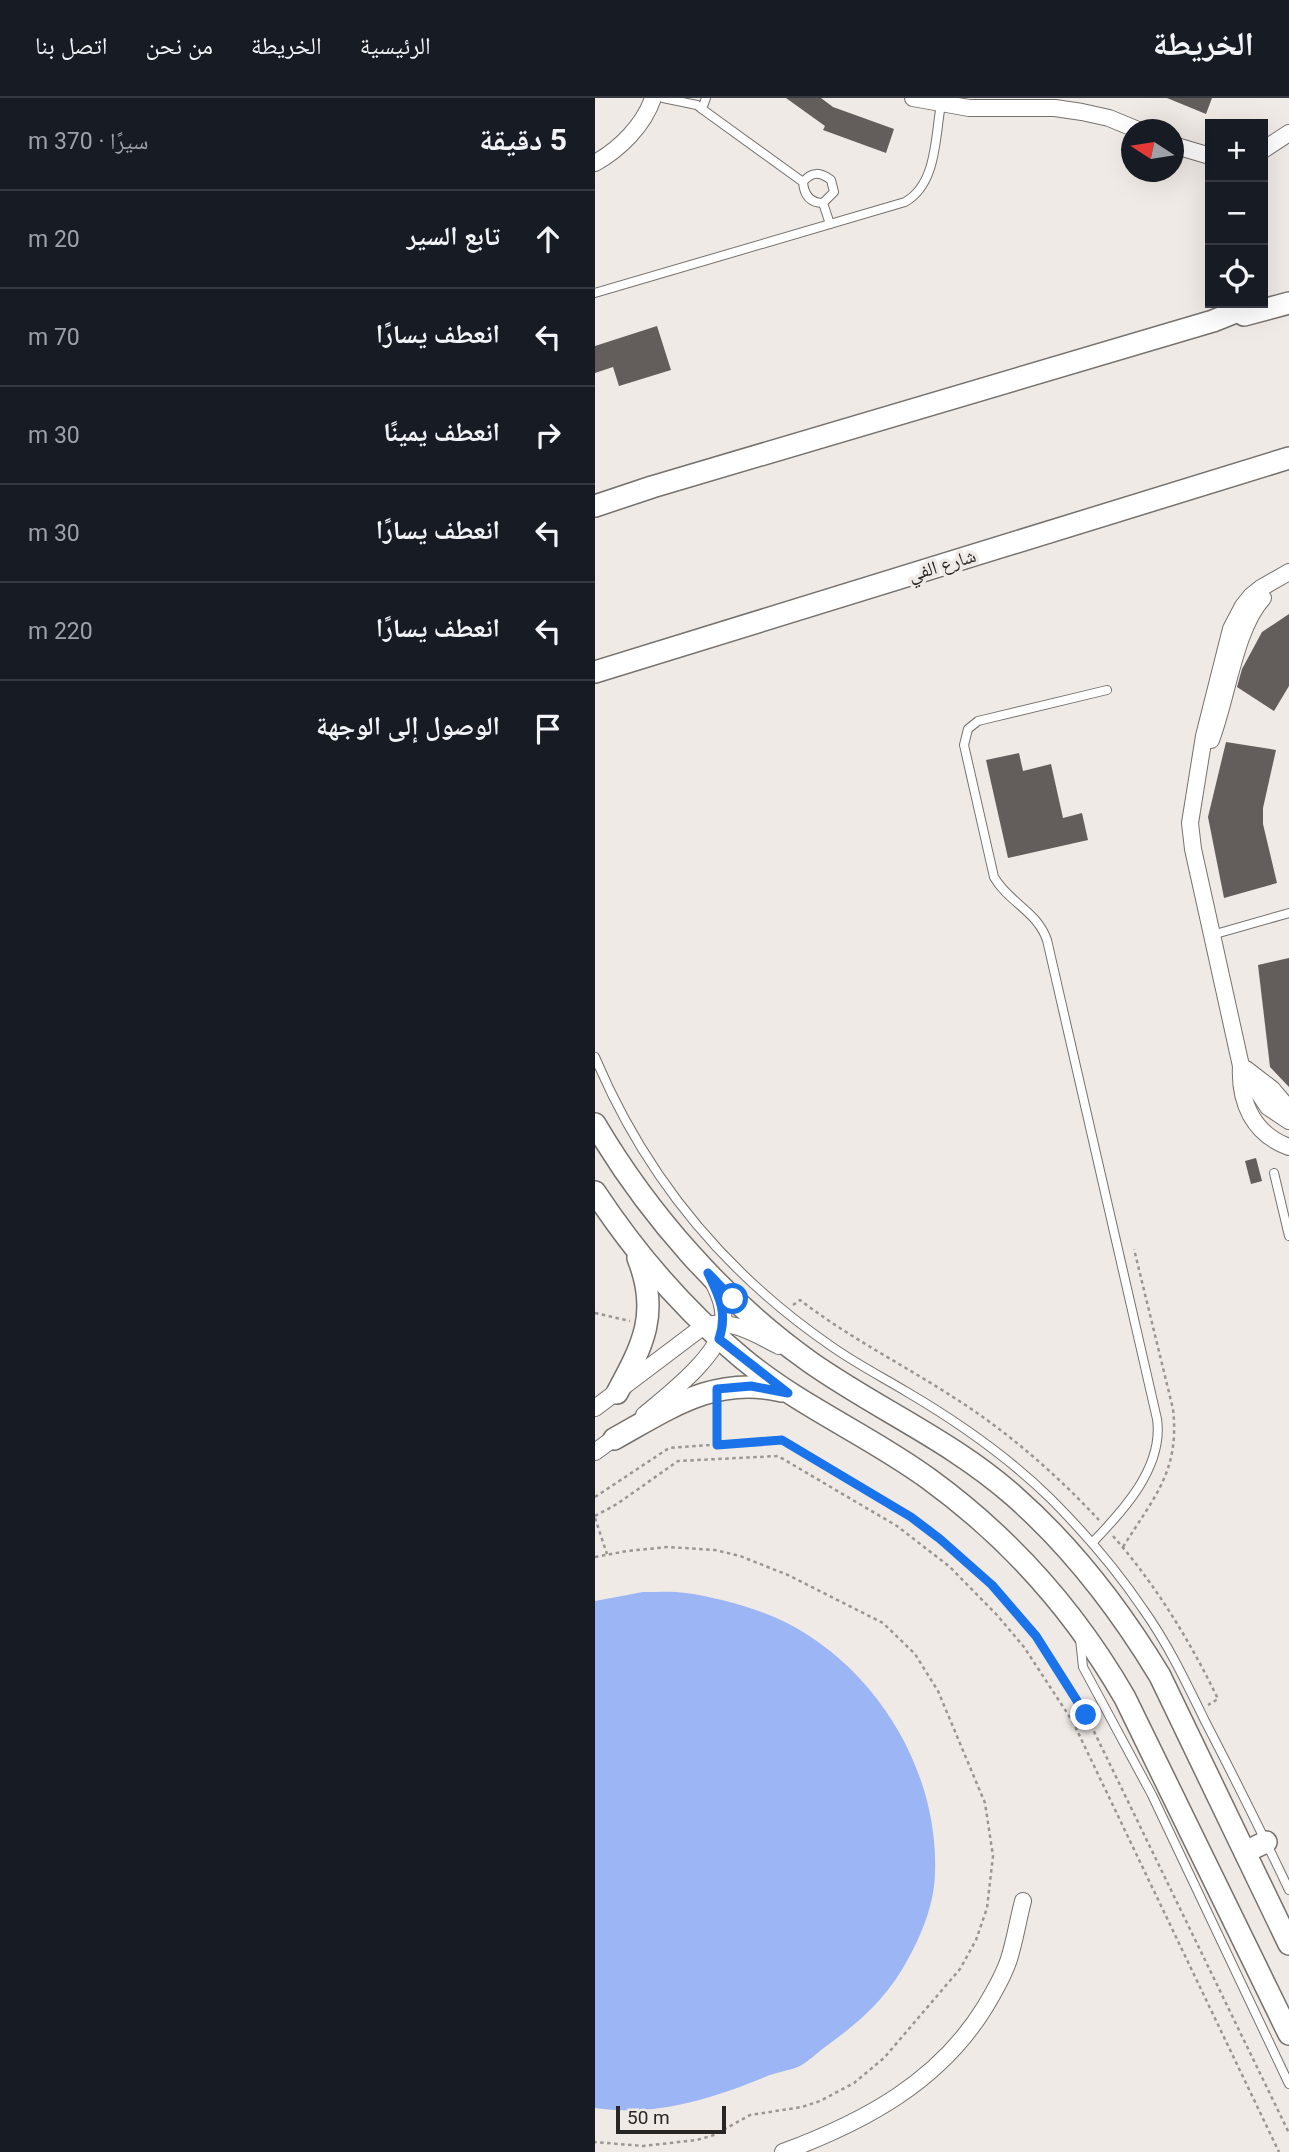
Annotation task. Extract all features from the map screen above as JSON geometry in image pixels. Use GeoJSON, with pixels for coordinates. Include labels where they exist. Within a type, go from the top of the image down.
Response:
{"type":"FeatureCollection","features":[{"type":"Feature","properties":{"kind":"street"},"geometry":{"type":"LineString","coordinates":[[595,163],[614,150],[636,128],[653,98]]}},
{"type":"Feature","properties":{"kind":"street"},"geometry":{"type":"LineString","coordinates":[[913,98],[969,108],[1068,110],[1121,123]]}},
{"type":"Feature","properties":{"kind":"street"},"geometry":{"type":"LineString","coordinates":[[1268,147],[1289,133]]}},
{"type":"Feature","properties":{"kind":"street"},"geometry":{"type":"LineString","coordinates":[[1184,148],[1205,154]]}},
{"type":"Feature","properties":{"kind":"street"},"geometry":{"type":"LineString","coordinates":[[1268,299],[1289,292]]}},
{"type":"Feature","properties":{"kind":"street"},"geometry":{"type":"LineString","coordinates":[[595,506],[1213,321],[1289,303]]}},
{"type":"Feature","properties":{"kind":"street"},"geometry":{"type":"LineString","coordinates":[[1213,321],[1245,308]]}},
{"type":"Feature","properties":{"kind":"street","name":"شارع الفي"},"geometry":{"type":"LineString","coordinates":[[595,673],[1289,458]]}},
{"type":"Feature","properties":{"kind":"street"},"geometry":{"type":"LineString","coordinates":[[1288,572],[1251,596],[1236,617],[1207,720],[1192,810],[1191,836],[1241,1066],[1240,1082],[1245,1106],[1266,1134],[1289,1147]]}},
{"type":"Feature","properties":{"kind":"street"},"geometry":{"type":"LineString","coordinates":[[595,686],[621,672],[639,658]]}},
{"type":"Feature","properties":{"kind":"street"},"geometry":{"type":"LineString","coordinates":[[1241,1066],[1272,1089],[1285,1115],[1266,1134]]}},
{"type":"Feature","properties":{"kind":"street"},"geometry":{"type":"LineString","coordinates":[[595,1124],[638,1191],[733,1299],[809,1361],[976,1465],[1013,1494],[1079,1560],[1122,1616],[1160,1676],[1190,1714],[1245,1852],[1289,1944]]}},
{"type":"Feature","properties":{"kind":"street"},"geometry":{"type":"LineString","coordinates":[[595,1192],[631,1244],[716,1329],[788,1393],[928,1478],[1021,1557],[1081,1629],[1125,1698],[1289,2034]]}},
{"type":"Feature","properties":{"kind":"street"},"geometry":{"type":"LineString","coordinates":[[617,1393],[642,1346],[646,1331],[648,1297],[645,1278],[631,1244]]}},
{"type":"Feature","properties":{"kind":"street"},"geometry":{"type":"LineString","coordinates":[[614,1439],[695,1369],[716,1329],[721,1300],[708,1273]]}},
{"type":"Feature","properties":{"kind":"street"},"geometry":{"type":"LineString","coordinates":[[595,1409],[694,1332],[741,1327],[809,1361]]}},
{"type":"Feature","properties":{"kind":"street"},"geometry":{"type":"LineString","coordinates":[[595,1452],[686,1400],[717,1389],[751,1386],[788,1393]]}},
{"type":"Feature","properties":{"kind":"street"},"geometry":{"type":"LineString","coordinates":[[1245,1852],[1266,1842]]}},
{"type":"Feature","properties":{"kind":"street"},"geometry":{"type":"LineString","coordinates":[[783,2152],[844,2127],[873,2111],[918,2082],[948,2057],[981,2013],[1001,1978],[1009,1960],[1023,1901]]}},
{"type":"Feature","properties":{"kind":"lane"},"geometry":{"type":"LineString","coordinates":[[663,98],[702,108],[803,182],[807,197],[816,203],[823,203],[834,192],[831,180],[820,173],[813,173],[803,182]]}},
{"type":"Feature","properties":{"kind":"lane"},"geometry":{"type":"LineString","coordinates":[[702,108],[706,98]]}},
{"type":"Feature","properties":{"kind":"lane"},"geometry":{"type":"LineString","coordinates":[[595,293],[905,202],[918,193],[930,172],[941,104]]}},
{"type":"Feature","properties":{"kind":"lane"},"geometry":{"type":"LineString","coordinates":[[823,203],[830,224]]}},
{"type":"Feature","properties":{"kind":"lane"},"geometry":{"type":"LineString","coordinates":[[1092,1543],[1133,1494],[1154,1458],[1159,1437],[1157,1419],[1047,940],[1038,921],[1006,894],[994,877],[964,745],[968,729],[978,720],[1107,690]]}},
{"type":"Feature","properties":{"kind":"lane"},"geometry":{"type":"LineString","coordinates":[[1212,935],[1289,914]]}},
{"type":"Feature","properties":{"kind":"lane"},"geometry":{"type":"LineString","coordinates":[[595,1057],[622,1116],[654,1171],[693,1222],[736,1269],[784,1311],[823,1340],[936,1410],[994,1450],[1048,1496],[1092,1543],[1145,1611],[1165,1643],[1190,1714],[1266,1842],[1289,1890]]}},
{"type":"Feature","properties":{"kind":"lane"},"geometry":{"type":"LineString","coordinates":[[1274,1173],[1289,1236]]}},
{"type":"Feature","properties":{"kind":"lane"},"geometry":{"type":"LineString","coordinates":[[1081,1629],[1083,1667],[1152,1795],[1289,2084]]}},
{"type":"Feature","properties":{"kind":"path"},"geometry":{"type":"LineString","coordinates":[[717,1389],[717,1445]]}},
{"type":"Feature","properties":{"kind":"path"},"geometry":{"type":"LineString","coordinates":[[595,1497],[669,1448],[782,1440],[881,1498],[940,1539],[992,1585],[1036,1636],[1086,1715],[1289,2133]]}},
{"type":"Feature","properties":{"kind":"path"},"geometry":{"type":"LineString","coordinates":[[607,1555],[595,1517],[678,1461],[778,1456],[897,1527],[950,1567],[1024,1647],[1073,1722],[1279,2152]]}},
{"type":"Feature","properties":{"kind":"path"},"geometry":{"type":"LineString","coordinates":[[595,1557],[668,1547],[715,1550],[776,1569],[883,1623],[915,1654],[938,1691],[985,1803],[993,1856],[992,1882],[982,1924],[960,1969],[884,2058],[854,2083],[802,2107],[750,2115],[714,2135],[697,2140],[643,2146],[595,2142]]}},
{"type":"Feature","properties":{"kind":"water"},"geometry":{"type":"Polygon","coordinates":[[[643,1592],[698,1595],[764,1613],[820,1643],[849,1668],[875,1696],[897,1728],[914,1762],[926,1798],[934,1836],[935,1874],[926,1918],[900,1973],[862,2018],[807,2062],[703,2099],[660,2108],[617,2110],[595,2108],[595,1601],[643,1592]]]}},
{"type":"Feature","properties":{"kind":"building"},"geometry":{"type":"Polygon","coordinates":[[[786,98],[821,98],[833,107],[894,129],[886,153],[823,130],[825,126],[786,98]]]}},
{"type":"Feature","properties":{"kind":"building"},"geometry":{"type":"Polygon","coordinates":[[[1167,98],[1212,98],[1206,114],[1167,98]]]}},
{"type":"Feature","properties":{"kind":"building"},"geometry":{"type":"Polygon","coordinates":[[[657,326],[671,370],[619,386],[613,367],[595,373],[595,346],[657,326]]]}},
{"type":"Feature","properties":{"kind":"building"},"geometry":{"type":"Polygon","coordinates":[[[1289,614],[1289,686],[1274,711],[1237,687],[1242,669],[1262,632],[1289,614]]]}},
{"type":"Feature","properties":{"kind":"building"},"geometry":{"type":"Polygon","coordinates":[[[1226,742],[1276,750],[1263,808],[1263,824],[1277,883],[1224,898],[1208,817],[1226,742]]]}},
{"type":"Feature","properties":{"kind":"building"},"geometry":{"type":"Polygon","coordinates":[[[1019,753],[1023,771],[1051,764],[1063,818],[1082,813],[1088,840],[1008,858],[986,760],[1019,753]]]}},
{"type":"Feature","properties":{"kind":"building"},"geometry":{"type":"Polygon","coordinates":[[[1289,958],[1289,1087],[1270,1067],[1258,965],[1289,958]]]}},
{"type":"Feature","properties":{"kind":"building"},"geometry":{"type":"Polygon","coordinates":[[[1256,1158],[1262,1181],[1251,1184],[1245,1161],[1256,1158]]]}},
{"type":"Feature","properties":{"kind":"route"},"geometry":{"type":"LineString","coordinates":[[733,1299],[708,1273],[724,1310],[719,1339],[788,1393],[751,1386],[717,1389],[717,1445],[782,1440],[911,1517],[992,1585],[1055,1662],[1086,1715]]}}]}
